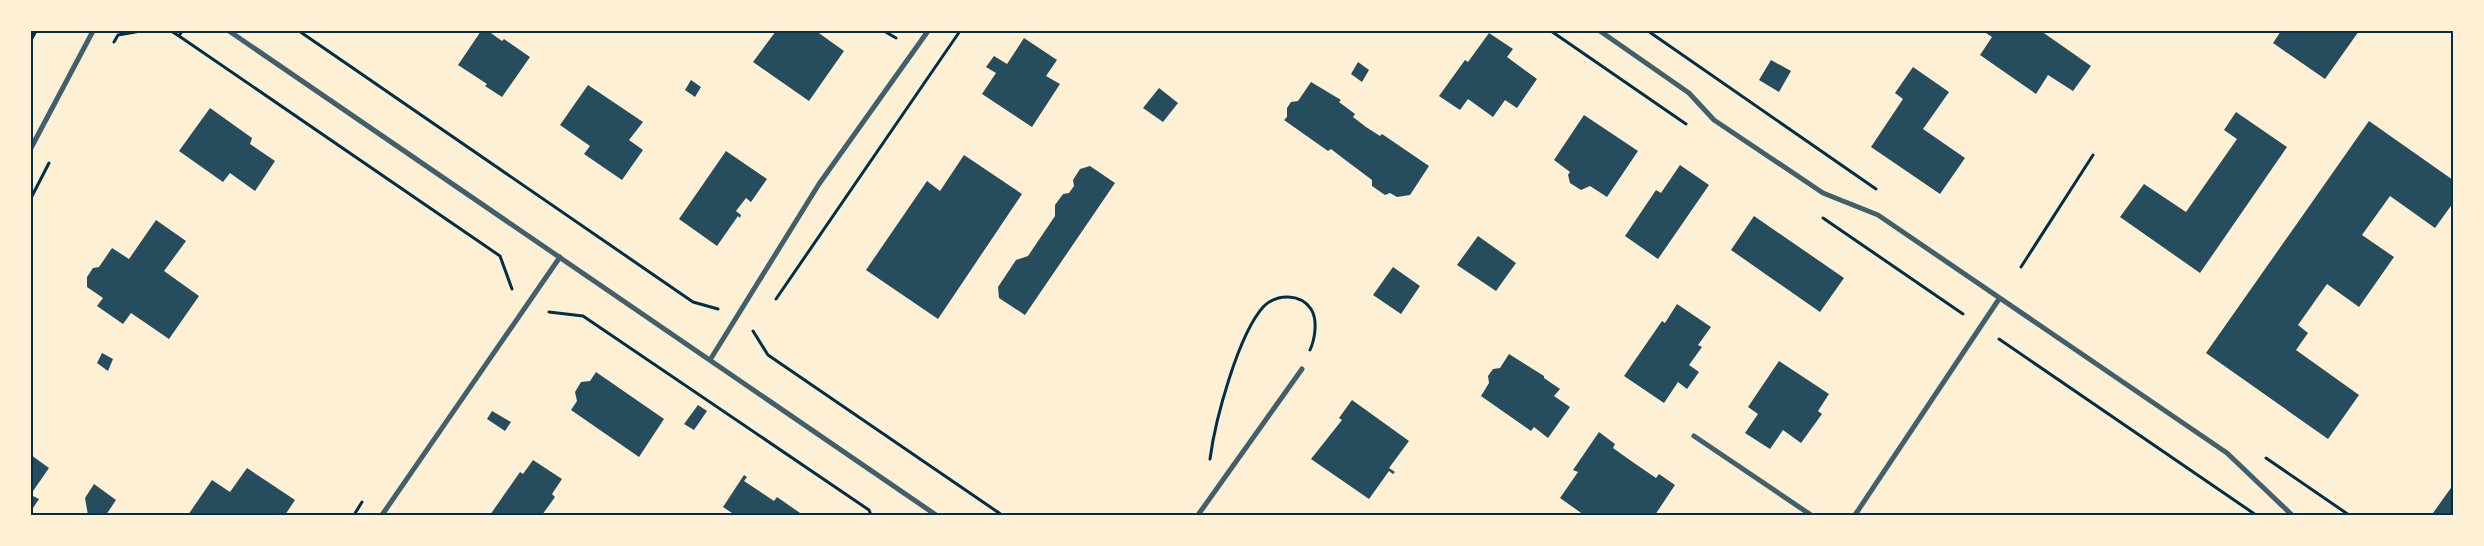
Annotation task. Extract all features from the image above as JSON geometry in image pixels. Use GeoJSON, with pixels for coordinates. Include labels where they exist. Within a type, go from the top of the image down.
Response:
{"type":"FeatureCollection","features":[{"type":"Feature","properties":{"kind":"street"},"geometry":{"type":"LineString","coordinates":[[31,148],[93,31]]}},
{"type":"Feature","properties":{"kind":"street"},"geometry":{"type":"LineString","coordinates":[[229,31],[934,514]]}},
{"type":"Feature","properties":{"kind":"street"},"geometry":{"type":"LineString","coordinates":[[710,360],[733,320],[819,184],[928,31]]}},
{"type":"Feature","properties":{"kind":"street"},"geometry":{"type":"LineString","coordinates":[[1600,31],[1689,94],[1714,120],[1823,193],[1878,215],[1999,300],[2226,453],[2292,515]]}},
{"type":"Feature","properties":{"kind":"street"},"geometry":{"type":"LineString","coordinates":[[382,515],[560,257]]}},
{"type":"Feature","properties":{"kind":"street"},"geometry":{"type":"LineString","coordinates":[[1855,515],[1999,300]]}},
{"type":"Feature","properties":{"kind":"street"},"geometry":{"type":"LineString","coordinates":[[1198,515],[1302,369]]}},
{"type":"Feature","properties":{"kind":"street"},"geometry":{"type":"LineString","coordinates":[[1694,436],[1811,515]]}},
{"type":"Feature","properties":{"kind":"path"},"geometry":{"type":"LineString","coordinates":[[31,40],[36,31]]}},
{"type":"Feature","properties":{"kind":"path"},"geometry":{"type":"LineString","coordinates":[[108,38],[114,42],[118,35],[141,31]]}},
{"type":"Feature","properties":{"kind":"path"},"geometry":{"type":"LineString","coordinates":[[171,31],[179,36],[182,31]]}},
{"type":"Feature","properties":{"kind":"path"},"geometry":{"type":"LineString","coordinates":[[298,31],[693,302],[718,309],[733,320],[754,331],[768,354],[1002,515]]}},
{"type":"Feature","properties":{"kind":"path"},"geometry":{"type":"LineString","coordinates":[[884,31],[895,39],[901,31]]}},
{"type":"Feature","properties":{"kind":"path"},"geometry":{"type":"LineString","coordinates":[[771,307],[960,31]]}},
{"type":"Feature","properties":{"kind":"path"},"geometry":{"type":"LineString","coordinates":[[1551,31],[1689,126]]}},
{"type":"Feature","properties":{"kind":"path"},"geometry":{"type":"LineString","coordinates":[[2021,267],[2093,155]]}},
{"type":"Feature","properties":{"kind":"path"},"geometry":{"type":"LineString","coordinates":[[1819,215],[2256,515]]}},
{"type":"Feature","properties":{"kind":"path"},"geometry":{"type":"LineString","coordinates":[[1210,462],[1216,426],[1238,356],[1257,315],[1274,299],[1285,296],[1294,298],[1305,303],[1312,310],[1314,337],[1302,369]]}},
{"type":"Feature","properties":{"kind":"building"},"geometry":{"type":"Polygon","coordinates":[[[481,31],[488,31],[502,41],[504,39],[530,57],[502,97],[485,86],[487,84],[458,65],[481,31]]]}},
{"type":"Feature","properties":{"kind":"building"},"geometry":{"type":"Polygon","coordinates":[[[776,31],[816,31],[844,51],[809,101],[753,62],[776,31]]]}},
{"type":"Feature","properties":{"kind":"building"},"geometry":{"type":"Polygon","coordinates":[[[1983,31],[2041,31],[2091,66],[2073,91],[2048,75],[2036,94],[1980,55],[1992,37],[1983,31]]]}},
{"type":"Feature","properties":{"kind":"building"},"geometry":{"type":"Polygon","coordinates":[[[2281,31],[2359,31],[2325,79],[2273,43],[2281,31]]]}},
{"type":"Feature","properties":{"kind":"building"},"geometry":{"type":"Polygon","coordinates":[[[1489,33],[1513,49],[1507,57],[1537,79],[1517,108],[1505,100],[1493,117],[1468,99],[1460,110],[1439,96],[1465,60],[1468,62],[1489,33]]]}},
{"type":"Feature","properties":{"kind":"building"},"geometry":{"type":"Polygon","coordinates":[[[1024,38],[1057,60],[1046,76],[1060,84],[1032,127],[982,94],[996,73],[986,67],[994,56],[1007,64],[1024,38]]]}},
{"type":"Feature","properties":{"kind":"building"},"geometry":{"type":"Polygon","coordinates":[[[1771,60],[1791,71],[1779,92],[1759,80],[1771,60]]]}},
{"type":"Feature","properties":{"kind":"building"},"geometry":{"type":"Polygon","coordinates":[[[1358,62],[1369,70],[1362,82],[1351,74],[1358,62]]]}},
{"type":"Feature","properties":{"kind":"building"},"geometry":{"type":"Polygon","coordinates":[[[1913,67],[1949,92],[1923,129],[1965,158],[1940,194],[1871,147],[1903,99],[1895,93],[1913,67]]]}},
{"type":"Feature","properties":{"kind":"building"},"geometry":{"type":"Polygon","coordinates":[[[691,80],[701,87],[695,97],[685,90],[691,80]]]}},
{"type":"Feature","properties":{"kind":"building"},"geometry":{"type":"Polygon","coordinates":[[[1311,82],[1341,100],[1339,102],[1355,114],[1353,117],[1366,127],[1380,136],[1382,134],[1429,166],[1410,195],[1397,197],[1390,193],[1385,195],[1372,186],[1372,180],[1331,149],[1328,151],[1284,120],[1287,117],[1287,108],[1291,102],[1298,101],[1311,82]]]}},
{"type":"Feature","properties":{"kind":"building"},"geometry":{"type":"Polygon","coordinates":[[[588,85],[643,122],[629,140],[643,150],[622,180],[584,154],[590,146],[560,125],[588,85]]]}},
{"type":"Feature","properties":{"kind":"building"},"geometry":{"type":"Polygon","coordinates":[[[1159,88],[1178,103],[1163,122],[1143,108],[1159,88]]]}},
{"type":"Feature","properties":{"kind":"building"},"geometry":{"type":"Polygon","coordinates":[[[210,108],[252,138],[250,144],[275,161],[255,191],[230,173],[223,182],[179,151],[210,108]]]}},
{"type":"Feature","properties":{"kind":"building"},"geometry":{"type":"Polygon","coordinates":[[[2236,112],[2287,147],[2200,273],[2120,217],[2144,184],[2186,212],[2237,139],[2224,130],[2236,112]]]}},
{"type":"Feature","properties":{"kind":"building"},"geometry":{"type":"Polygon","coordinates":[[[1584,115],[1638,151],[1607,197],[1590,186],[1581,190],[1570,183],[1568,175],[1570,172],[1554,160],[1584,115]]]}},
{"type":"Feature","properties":{"kind":"building"},"geometry":{"type":"Polygon","coordinates":[[[2369,121],[2453,180],[2453,203],[2435,228],[2390,196],[2362,235],[2394,257],[2359,307],[2327,284],[2298,325],[2308,333],[2296,350],[2359,395],[2328,439],[2206,353],[2369,121]]]}},
{"type":"Feature","properties":{"kind":"building"},"geometry":{"type":"Polygon","coordinates":[[[726,151],[767,179],[751,202],[746,198],[736,211],[741,215],[740,218],[738,216],[717,246],[679,219],[726,151]]]}},
{"type":"Feature","properties":{"kind":"building"},"geometry":{"type":"Polygon","coordinates":[[[964,155],[1022,194],[938,319],[866,270],[927,181],[940,191],[964,155]]]}},
{"type":"Feature","properties":{"kind":"building"},"geometry":{"type":"Polygon","coordinates":[[[1680,165],[1709,185],[1658,259],[1625,236],[1656,190],[1661,193],[1680,165]]]}},
{"type":"Feature","properties":{"kind":"building"},"geometry":{"type":"Polygon","coordinates":[[[1090,166],[1115,183],[1025,315],[999,298],[998,287],[1016,260],[1028,256],[1055,216],[1055,205],[1063,194],[1069,193],[1074,186],[1073,180],[1080,169],[1090,166]]]}},
{"type":"Feature","properties":{"kind":"building"},"geometry":{"type":"Polygon","coordinates":[[[1754,216],[1844,278],[1820,312],[1731,250],[1754,216]]]}},
{"type":"Feature","properties":{"kind":"building"},"geometry":{"type":"Polygon","coordinates":[[[156,220],[186,241],[164,271],[199,296],[169,339],[131,313],[123,324],[97,306],[103,298],[87,287],[87,277],[93,268],[99,267],[112,248],[129,259],[156,220]]]}},
{"type":"Feature","properties":{"kind":"building"},"geometry":{"type":"Polygon","coordinates":[[[1478,236],[1516,263],[1496,291],[1457,265],[1478,236]]]}},
{"type":"Feature","properties":{"kind":"building"},"geometry":{"type":"Polygon","coordinates":[[[1393,267],[1420,286],[1401,314],[1373,295],[1393,267]]]}},
{"type":"Feature","properties":{"kind":"building"},"geometry":{"type":"Polygon","coordinates":[[[1677,304],[1711,327],[1698,345],[1702,347],[1689,365],[1699,372],[1687,389],[1678,382],[1664,403],[1624,376],[1662,321],[1665,323],[1677,304]]]}},
{"type":"Feature","properties":{"kind":"building"},"geometry":{"type":"Polygon","coordinates":[[[102,353],[113,359],[108,371],[97,363],[102,353]]]}},
{"type":"Feature","properties":{"kind":"building"},"geometry":{"type":"Polygon","coordinates":[[[1509,354],[1544,376],[1544,378],[1560,389],[1554,396],[1570,407],[1548,438],[1534,427],[1531,431],[1481,396],[1489,383],[1488,376],[1493,369],[1500,368],[1509,354]]]}},
{"type":"Feature","properties":{"kind":"building"},"geometry":{"type":"Polygon","coordinates":[[[1779,361],[1829,394],[1818,411],[1822,414],[1801,443],[1783,430],[1770,449],[1745,433],[1758,414],[1748,407],[1779,361]]]}},
{"type":"Feature","properties":{"kind":"building"},"geometry":{"type":"Polygon","coordinates":[[[596,372],[664,419],[639,457],[571,410],[577,401],[575,392],[581,382],[590,381],[596,372]]]}},
{"type":"Feature","properties":{"kind":"building"},"geometry":{"type":"Polygon","coordinates":[[[1352,400],[1409,441],[1389,468],[1395,472],[1393,474],[1389,471],[1369,499],[1311,459],[1342,420],[1339,418],[1352,400]]]}},
{"type":"Feature","properties":{"kind":"building"},"geometry":{"type":"Polygon","coordinates":[[[698,405],[707,411],[694,430],[684,424],[698,405]]]}},
{"type":"Feature","properties":{"kind":"building"},"geometry":{"type":"Polygon","coordinates":[[[492,411],[511,422],[505,431],[487,419],[492,411]]]}},
{"type":"Feature","properties":{"kind":"building"},"geometry":{"type":"Polygon","coordinates":[[[1599,432],[1615,444],[1613,448],[1634,463],[1656,478],[1659,474],[1675,485],[1655,515],[1584,515],[1560,498],[1578,472],[1573,470],[1599,432]]]}},
{"type":"Feature","properties":{"kind":"building"},"geometry":{"type":"Polygon","coordinates":[[[31,455],[49,468],[31,494],[31,455]]]}},
{"type":"Feature","properties":{"kind":"building"},"geometry":{"type":"Polygon","coordinates":[[[533,460],[562,479],[552,494],[555,497],[542,515],[490,515],[520,472],[523,474],[533,460]]]}},
{"type":"Feature","properties":{"kind":"building"},"geometry":{"type":"Polygon","coordinates":[[[247,468],[295,500],[285,515],[188,515],[212,480],[230,492],[247,468]]]}},
{"type":"Feature","properties":{"kind":"building"},"geometry":{"type":"Polygon","coordinates":[[[744,475],[747,477],[744,481],[774,501],[777,497],[803,515],[731,515],[732,513],[723,507],[744,475]]]}},
{"type":"Feature","properties":{"kind":"building"},"geometry":{"type":"Polygon","coordinates":[[[94,484],[116,500],[106,515],[88,515],[85,498],[94,484]]]}},
{"type":"Feature","properties":{"kind":"building"},"geometry":{"type":"Polygon","coordinates":[[[2453,485],[2453,515],[2436,515],[2433,513],[2453,485]]]}},
{"type":"Feature","properties":{"kind":"building"},"geometry":{"type":"Polygon","coordinates":[[[31,495],[39,499],[31,511],[31,495]]]}}]}
